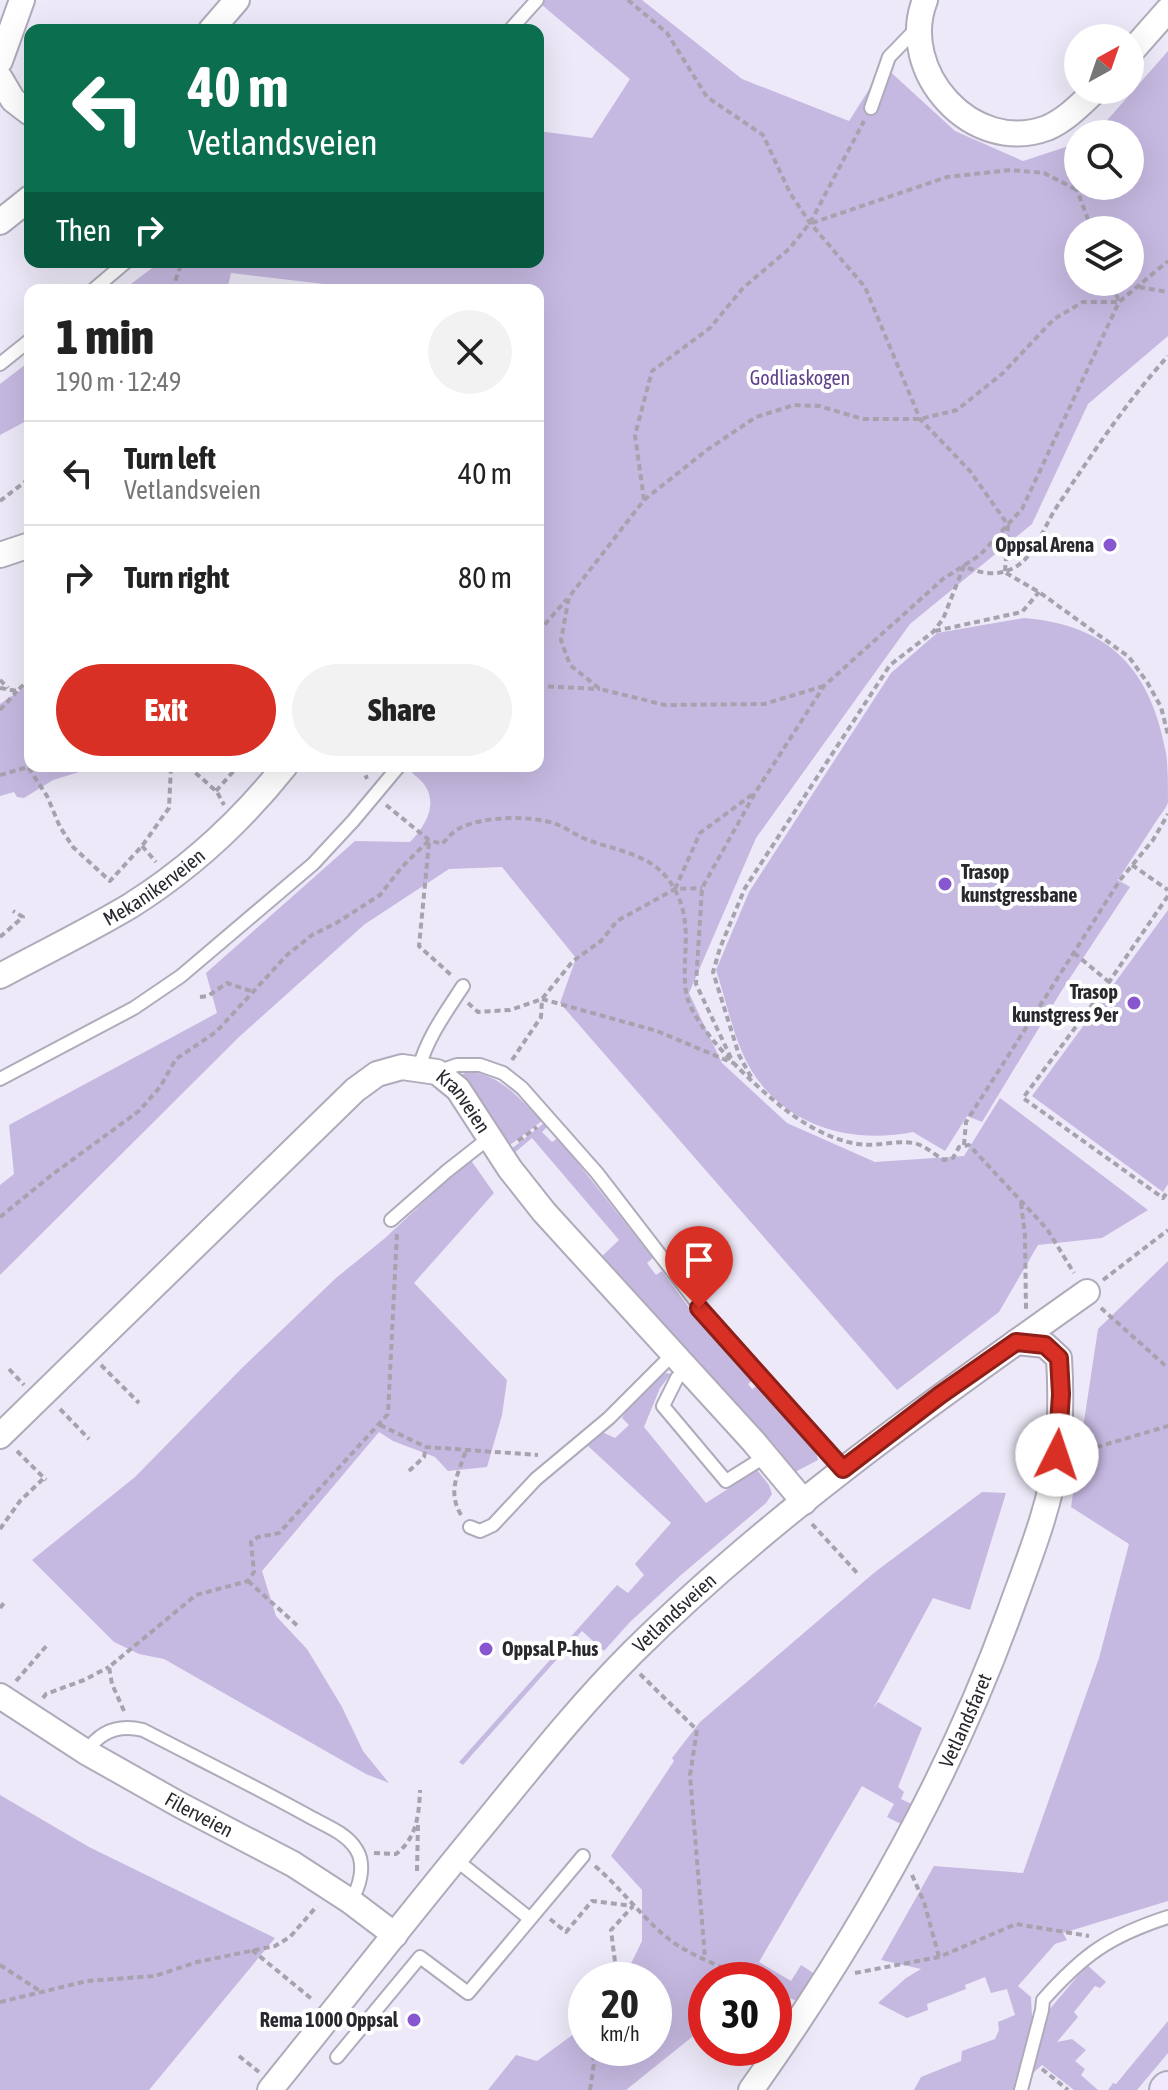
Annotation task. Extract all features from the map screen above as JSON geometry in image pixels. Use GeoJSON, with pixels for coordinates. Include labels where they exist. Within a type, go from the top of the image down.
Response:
{"type":"FeatureCollection","features":[{"type":"Feature","properties":{"kind":"street"},"geometry":{"type":"LineString","coordinates":[[0,61],[22,0]]}},
{"type":"Feature","properties":{"kind":"street"},"geometry":{"type":"LineString","coordinates":[[216,24],[237,0]]}},
{"type":"Feature","properties":{"kind":"street"},"geometry":{"type":"LineString","coordinates":[[925,0],[918,27],[925,66],[936,88],[953,108],[973,122],[997,131],[1022,133],[1045,128],[1066,117],[1080,104]]}},
{"type":"Feature","properties":{"kind":"street"},"geometry":{"type":"LineString","coordinates":[[1144,37],[1168,10]]}},
{"type":"Feature","properties":{"kind":"street"},"geometry":{"type":"LineString","coordinates":[[0,78],[14,106]]}},
{"type":"Feature","properties":{"kind":"street"},"geometry":{"type":"LineString","coordinates":[[0,222],[24,203]]}},
{"type":"Feature","properties":{"kind":"street"},"geometry":{"type":"LineString","coordinates":[[0,555],[24,547]]}},
{"type":"Feature","properties":{"kind":"street","name":"Mekanikerveien"},"geometry":{"type":"LineString","coordinates":[[0,976],[145,896],[229,829],[280,772]]}},
{"type":"Feature","properties":{"kind":"street","name":"Kranveien"},"geometry":{"type":"LineString","coordinates":[[0,1436],[36,1392],[87,1351],[355,1090],[377,1074],[402,1067],[428,1070],[458,1089],[494,1146],[544,1212],[766,1456],[806,1510]]}},
{"type":"Feature","properties":{"kind":"street","name":"Vetlandsveien"},"geometry":{"type":"LineString","coordinates":[[266,2082],[395,1935],[562,1729],[634,1651],[722,1571],[806,1510],[843,1469],[1021,1332],[1087,1292]]}},
{"type":"Feature","properties":{"kind":"street","name":"Vetlandsfaret"},"geometry":{"type":"LineString","coordinates":[[751,2090],[806,2012],[896,1862],[942,1772],[997,1648],[1046,1504],[1057,1455],[1061,1394],[1059,1358],[1045,1345],[1021,1332]]}},
{"type":"Feature","properties":{"kind":"street","name":"Filerveien"},"geometry":{"type":"LineString","coordinates":[[4,1692],[30,1717],[86,1752],[293,1864],[395,1935]]}},
{"type":"Feature","properties":{"kind":"lane"},"geometry":{"type":"LineString","coordinates":[[515,24],[537,0]]}},
{"type":"Feature","properties":{"kind":"lane"},"geometry":{"type":"LineString","coordinates":[[871,108],[889,57],[918,27]]}},
{"type":"Feature","properties":{"kind":"lane"},"geometry":{"type":"LineString","coordinates":[[100,284],[119,268]]}},
{"type":"Feature","properties":{"kind":"lane"},"geometry":{"type":"LineString","coordinates":[[0,364],[24,345]]}},
{"type":"Feature","properties":{"kind":"lane"},"geometry":{"type":"LineString","coordinates":[[0,1079],[134,1008],[181,976],[313,864],[394,772]]}},
{"type":"Feature","properties":{"kind":"lane"},"geometry":{"type":"LineString","coordinates":[[460,990],[422,1055],[428,1070],[480,1065],[503,1073],[522,1088],[640,1228],[699,1308],[843,1469]]}},
{"type":"Feature","properties":{"kind":"lane"},"geometry":{"type":"LineString","coordinates":[[394,1217],[494,1146]]}},
{"type":"Feature","properties":{"kind":"lane"},"geometry":{"type":"LineString","coordinates":[[470,1527],[480,1531],[493,1525],[536,1479],[680,1362]]}},
{"type":"Feature","properties":{"kind":"lane"},"geometry":{"type":"LineString","coordinates":[[680,1362],[677,1378],[663,1406],[726,1481],[766,1456]]}},
{"type":"Feature","properties":{"kind":"lane"},"geometry":{"type":"LineString","coordinates":[[86,1752],[93,1741],[104,1733],[131,1727],[143,1730],[294,1808],[343,1836],[356,1849],[359,1857],[359,1890],[340,1895]]}},
{"type":"Feature","properties":{"kind":"lane"},"geometry":{"type":"LineString","coordinates":[[337,2057],[420,1957],[468,1993],[583,1856]]}},
{"type":"Feature","properties":{"kind":"lane"},"geometry":{"type":"LineString","coordinates":[[455,1859],[533,1913]]}},
{"type":"Feature","properties":{"kind":"lane"},"geometry":{"type":"LineString","coordinates":[[1021,2090],[1043,2000],[1073,1967],[1108,1940],[1168,1917]]}},
{"type":"Feature","properties":{"kind":"path"},"geometry":{"type":"LineString","coordinates":[[628,0],[667,33],[707,97],[763,135],[790,193],[810,223],[865,287],[920,419],[970,471],[1008,525],[1005,572]]}},
{"type":"Feature","properties":{"kind":"path"},"geometry":{"type":"LineString","coordinates":[[644,500],[635,435],[652,371],[710,328],[743,288],[789,249],[810,223],[871,108]]}},
{"type":"Feature","properties":{"kind":"path"},"geometry":{"type":"LineString","coordinates":[[810,223],[947,177],[1011,170],[1044,173],[1064,182]]}},
{"type":"Feature","properties":{"kind":"path"},"geometry":{"type":"LineString","coordinates":[[1144,283],[1168,261]]}},
{"type":"Feature","properties":{"kind":"path"},"geometry":{"type":"LineString","coordinates":[[1144,288],[1168,292]]}},
{"type":"Feature","properties":{"kind":"path"},"geometry":{"type":"LineString","coordinates":[[1117,296],[1119,302]]}},
{"type":"Feature","properties":{"kind":"path"},"geometry":{"type":"LineString","coordinates":[[734,1064],[696,984],[702,888],[755,793],[824,686],[943,579],[980,555],[1022,509],[1119,302],[1127,296]]}},
{"type":"Feature","properties":{"kind":"path"},"geometry":{"type":"LineString","coordinates":[[544,625],[644,500],[707,450],[756,417],[794,405],[819,406],[863,419],[920,419],[957,410],[1003,373],[1054,319],[1083,302],[1119,302]]}},
{"type":"Feature","properties":{"kind":"path"},"geometry":{"type":"LineString","coordinates":[[964,566],[982,574],[1005,572],[1025,560],[1080,473],[1168,356]]}},
{"type":"Feature","properties":{"kind":"path"},"geometry":{"type":"LineString","coordinates":[[0,501],[24,483]]}},
{"type":"Feature","properties":{"kind":"path"},"geometry":{"type":"LineString","coordinates":[[752,1079],[739,1055],[713,972],[720,948],[745,888],[890,665],[933,632],[943,619],[964,566]]}},
{"type":"Feature","properties":{"kind":"path"},"geometry":{"type":"LineString","coordinates":[[1005,572],[1039,592],[1129,657],[1166,714],[1168,735]]}},
{"type":"Feature","properties":{"kind":"path"},"geometry":{"type":"LineString","coordinates":[[933,632],[1022,612],[1039,592]]}},
{"type":"Feature","properties":{"kind":"path"},"geometry":{"type":"LineString","coordinates":[[569,597],[561,640],[570,665],[600,689]]}},
{"type":"Feature","properties":{"kind":"path"},"geometry":{"type":"LineString","coordinates":[[0,680],[8,688]]}},
{"type":"Feature","properties":{"kind":"path"},"geometry":{"type":"LineString","coordinates":[[0,710],[24,685]]}},
{"type":"Feature","properties":{"kind":"path"},"geometry":{"type":"LineString","coordinates":[[544,686],[600,689],[665,705],[764,704],[824,686]]}},
{"type":"Feature","properties":{"kind":"path"},"geometry":{"type":"LineString","coordinates":[[0,688],[17,691]]}},
{"type":"Feature","properties":{"kind":"path"},"geometry":{"type":"LineString","coordinates":[[0,775],[24,768]]}},
{"type":"Feature","properties":{"kind":"path"},"geometry":{"type":"LineString","coordinates":[[32,772],[73,847],[110,881],[142,846],[169,808],[171,772]]}},
{"type":"Feature","properties":{"kind":"path"},"geometry":{"type":"LineString","coordinates":[[195,772],[216,791],[228,812]]}},
{"type":"Feature","properties":{"kind":"path"},"geometry":{"type":"LineString","coordinates":[[216,791],[233,772]]}},
{"type":"Feature","properties":{"kind":"path"},"geometry":{"type":"LineString","coordinates":[[675,889],[700,833],[755,793]]}},
{"type":"Feature","properties":{"kind":"path"},"geometry":{"type":"LineString","coordinates":[[375,796],[429,840],[442,844],[456,829],[473,822],[535,819],[555,824],[588,840],[639,854],[675,889],[686,927],[686,993],[697,1019],[734,1064],[783,1108],[839,1139],[878,1146],[916,1143],[944,1160],[949,1160],[959,1147],[969,1145],[1047,1229],[1095,1303],[1168,1368]]}},
{"type":"Feature","properties":{"kind":"path"},"geometry":{"type":"LineString","coordinates":[[964,1145],[966,1122],[1120,880],[1166,825],[1168,814]]}},
{"type":"Feature","properties":{"kind":"path"},"geometry":{"type":"LineString","coordinates":[[429,840],[419,946],[478,1012],[510,1010],[542,999],[573,961],[601,941],[617,921],[675,889],[702,888]]}},
{"type":"Feature","properties":{"kind":"path"},"geometry":{"type":"LineString","coordinates":[[0,1217],[139,1111],[160,1087],[176,1059],[216,1032],[287,955],[312,935],[380,895],[429,840]]}},
{"type":"Feature","properties":{"kind":"path"},"geometry":{"type":"LineString","coordinates":[[1132,865],[1168,893],[1109,982],[1023,1098],[1163,1198],[1168,1191]]}},
{"type":"Feature","properties":{"kind":"path"},"geometry":{"type":"LineString","coordinates":[[0,937],[23,917],[13,911]]}},
{"type":"Feature","properties":{"kind":"path"},"geometry":{"type":"LineString","coordinates":[[1074,953],[1109,982]]}},
{"type":"Feature","properties":{"kind":"path"},"geometry":{"type":"LineString","coordinates":[[200,997],[208,996],[227,983],[254,992]]}},
{"type":"Feature","properties":{"kind":"path"},"geometry":{"type":"LineString","coordinates":[[542,999],[657,1031],[734,1064]]}},
{"type":"Feature","properties":{"kind":"path"},"geometry":{"type":"LineString","coordinates":[[503,1073],[541,1017],[542,999]]}},
{"type":"Feature","properties":{"kind":"path"},"geometry":{"type":"LineString","coordinates":[[494,1146],[550,1118]]}},
{"type":"Feature","properties":{"kind":"path"},"geometry":{"type":"LineString","coordinates":[[1021,1201],[1025,1235],[1021,1332]]}},
{"type":"Feature","properties":{"kind":"path"},"geometry":{"type":"LineString","coordinates":[[30,1717],[46,1694],[109,1667],[196,1595],[248,1581],[254,1572],[251,1542],[258,1537],[279,1533],[380,1425],[388,1414],[394,1217]]}},
{"type":"Feature","properties":{"kind":"path"},"geometry":{"type":"LineString","coordinates":[[1087,1292],[1168,1230]]}},
{"type":"Feature","properties":{"kind":"path"},"geometry":{"type":"LineString","coordinates":[[87,1351],[139,1403]]}},
{"type":"Feature","properties":{"kind":"path"},"geometry":{"type":"LineString","coordinates":[[9,1369],[89,1439]]}},
{"type":"Feature","properties":{"kind":"path"},"geometry":{"type":"LineString","coordinates":[[380,1425],[426,1447],[564,1455]]}},
{"type":"Feature","properties":{"kind":"path"},"geometry":{"type":"LineString","coordinates":[[1071,1455],[1168,1426]]}},
{"type":"Feature","properties":{"kind":"path"},"geometry":{"type":"LineString","coordinates":[[0,1436],[45,1479],[20,1501],[0,1529]]}},
{"type":"Feature","properties":{"kind":"path"},"geometry":{"type":"LineString","coordinates":[[409,1471],[424,1457],[426,1447]]}},
{"type":"Feature","properties":{"kind":"path"},"geometry":{"type":"LineString","coordinates":[[466,1450],[452,1492],[453,1502],[470,1527]]}},
{"type":"Feature","properties":{"kind":"path"},"geometry":{"type":"LineString","coordinates":[[806,1510],[859,1575]]}},
{"type":"Feature","properties":{"kind":"path"},"geometry":{"type":"LineString","coordinates":[[248,1581],[300,1628]]}},
{"type":"Feature","properties":{"kind":"path"},"geometry":{"type":"LineString","coordinates":[[4,1692],[48,1644]]}},
{"type":"Feature","properties":{"kind":"path"},"geometry":{"type":"LineString","coordinates":[[109,1667],[112,1684],[131,1727]]}},
{"type":"Feature","properties":{"kind":"path"},"geometry":{"type":"LineString","coordinates":[[638,1672],[697,1730],[690,1775],[705,1958]]}},
{"type":"Feature","properties":{"kind":"path"},"geometry":{"type":"LineString","coordinates":[[416,1884],[420,1790]]}},
{"type":"Feature","properties":{"kind":"path"},"geometry":{"type":"LineString","coordinates":[[356,1849],[396,1854],[418,1822]]}},
{"type":"Feature","properties":{"kind":"path"},"geometry":{"type":"LineString","coordinates":[[583,1856],[618,1885],[633,1906],[673,1942],[713,1962]]}},
{"type":"Feature","properties":{"kind":"path"},"geometry":{"type":"LineString","coordinates":[[910,1869],[924,1902],[939,1957]]}},
{"type":"Feature","properties":{"kind":"path"},"geometry":{"type":"LineString","coordinates":[[0,2002],[87,1981],[155,1976],[197,1962],[275,1946],[340,1895]]}},
{"type":"Feature","properties":{"kind":"path"},"geometry":{"type":"LineString","coordinates":[[533,1913],[566,1932],[592,1901],[633,1906]]}},
{"type":"Feature","properties":{"kind":"path"},"geometry":{"type":"LineString","coordinates":[[615,1962],[611,1930],[633,1906]]}},
{"type":"Feature","properties":{"kind":"path"},"geometry":{"type":"LineString","coordinates":[[849,1974],[939,1957],[1016,1924],[1108,1940]]}},
{"type":"Feature","properties":{"kind":"path"},"geometry":{"type":"LineString","coordinates":[[251,1949],[318,2004]]}},
{"type":"Feature","properties":{"kind":"path"},"geometry":{"type":"LineString","coordinates":[[0,1965],[40,1991]]}},
{"type":"Feature","properties":{"kind":"path"},"geometry":{"type":"LineString","coordinates":[[274,2014],[296,2032]]}},
{"type":"Feature","properties":{"kind":"path"},"geometry":{"type":"LineString","coordinates":[[239,2056],[266,2082]]}},
{"type":"Feature","properties":{"kind":"path"},"geometry":{"type":"LineString","coordinates":[[1029,2058],[1068,2090]]}},
{"type":"Feature","properties":{"kind":"path"},"geometry":{"type":"LineString","coordinates":[[590,2090],[594,2066]]}},
{"type":"Feature","properties":{"kind":"green space","name":"Godliaskogen"},"geometry":{"type":"Polygon","coordinates":[[[536,0],[642,0],[742,79],[849,121],[884,66],[955,131],[1023,161],[1064,148],[1064,200],[1144,200],[1144,120],[1107,120],[1121,104],[1144,104],[1144,78],[1168,51],[1168,336],[1088,404],[1032,524],[910,624],[756,838],[689,993],[722,1063],[787,1123],[875,1162],[964,1156],[1000,1098],[1148,1210],[1102,1238],[1038,1245],[999,1312],[897,1390],[560,1003],[576,958],[502,867],[449,869],[365,924],[239,1037],[0,1275],[0,1185],[14,1174],[9,1125],[217,1013],[206,973],[355,841],[410,842],[418,833],[428,815],[430,798],[427,789],[413,772],[544,772],[544,284],[324,284],[231,273],[228,284],[131,284],[152,268],[544,268],[544,132],[592,138],[630,79],[536,0]]]}},
{"type":"Feature","properties":{"kind":"green space"},"geometry":{"type":"Polygon","coordinates":[[[24,366],[24,422],[0,435],[0,384],[24,366]]]}},
{"type":"Feature","properties":{"kind":"green space"},"geometry":{"type":"Polygon","coordinates":[[[1024,618],[1080,630],[1122,657],[1137,676],[1150,698],[1166,753],[1167,805],[1118,880],[1130,887],[1062,990],[982,1122],[967,1116],[945,1151],[913,1132],[861,1135],[813,1124],[791,1112],[755,1076],[738,1042],[716,970],[749,892],[891,673],[937,633],[1024,618]]]}},
{"type":"Feature","properties":{"kind":"green space"},"geometry":{"type":"Polygon","coordinates":[[[24,688],[24,772],[79,772],[53,780],[24,798],[17,797],[14,792],[0,796],[0,704],[24,688]]]}},
{"type":"Feature","properties":{"kind":"green space","name":"Trasop kunstgress 9er"},"geometry":{"type":"Polygon","coordinates":[[[1168,910],[1168,1184],[1163,1192],[1032,1096],[1168,910]]]}},
{"type":"Feature","properties":{"kind":"green space"},"geometry":{"type":"Polygon","coordinates":[[[468,1071],[500,1083],[542,1121],[506,1148],[460,1076],[468,1071]]]}},
{"type":"Feature","properties":{"kind":"green space"},"geometry":{"type":"Polygon","coordinates":[[[544,1123],[548,1126],[542,1132],[552,1142],[558,1138],[653,1258],[647,1263],[656,1275],[662,1271],[692,1312],[753,1380],[748,1384],[752,1389],[757,1386],[815,1449],[818,1460],[795,1472],[600,1258],[619,1240],[532,1138],[513,1154],[510,1150],[544,1123]]]}},
{"type":"Feature","properties":{"kind":"green space"},"geometry":{"type":"Polygon","coordinates":[[[470,1159],[494,1193],[414,1283],[507,1380],[502,1415],[487,1467],[448,1471],[435,1457],[393,1441],[379,1432],[262,1571],[276,1616],[307,1649],[342,1707],[363,1751],[389,1783],[366,1774],[164,1659],[139,1654],[114,1642],[32,1560],[135,1477],[336,1278],[384,1239],[470,1159]]]}},
{"type":"Feature","properties":{"kind":"green space"},"geometry":{"type":"Polygon","coordinates":[[[1168,1261],[1168,1901],[1063,1933],[1067,1940],[1055,1944],[1018,1986],[1031,1997],[1033,2035],[1044,2030],[1048,2011],[1087,1965],[1106,1982],[1100,1988],[1095,1986],[1074,2012],[1078,2017],[1057,2042],[1072,2039],[1086,2050],[1075,2061],[1085,2069],[1081,2075],[1098,2090],[1074,2090],[1042,2065],[1014,2090],[914,2090],[921,2077],[961,2061],[962,2051],[995,2039],[998,2022],[1015,2015],[1007,1989],[991,1993],[985,1977],[965,1985],[966,1989],[927,2004],[928,2010],[907,2018],[878,2003],[921,1969],[881,1960],[934,1866],[1023,1873],[1099,1658],[1129,1544],[1071,1507],[1098,1329],[1168,1261]]]}},
{"type":"Feature","properties":{"kind":"green space"},"geometry":{"type":"Polygon","coordinates":[[[666,1373],[671,1374],[660,1388],[644,1427],[706,1503],[757,1470],[772,1494],[766,1503],[630,1622],[604,1651],[582,1631],[463,1765],[459,1762],[617,1585],[628,1593],[644,1575],[635,1564],[671,1523],[587,1445],[600,1431],[615,1438],[629,1425],[622,1418],[635,1398],[646,1385],[666,1373]]]}},
{"type":"Feature","properties":{"kind":"green space"},"geometry":{"type":"Polygon","coordinates":[[[982,1492],[1006,1493],[970,1610],[933,1598],[873,1709],[878,1702],[922,1728],[898,1787],[904,1792],[901,1799],[912,1804],[901,1824],[887,1817],[894,1804],[862,1786],[759,1962],[688,1962],[688,2040],[672,2053],[672,1962],[632,1962],[642,1941],[642,1890],[611,1856],[674,1761],[672,1758],[700,1722],[875,1572],[982,1492]]]}},
{"type":"Feature","properties":{"kind":"green space"},"geometry":{"type":"Polygon","coordinates":[[[0,1795],[89,1847],[275,1938],[149,2090],[0,2090],[0,1795]]]}},
{"type":"Feature","properties":{"kind":"green space"},"geometry":{"type":"Polygon","coordinates":[[[801,1965],[815,1974],[797,2001],[792,1999],[792,1979],[801,1965]]]}},
{"type":"Feature","properties":{"kind":"green space"},"geometry":{"type":"Polygon","coordinates":[[[1168,2021],[1168,2053],[1137,2090],[1108,2090],[1113,2083],[1116,2084],[1168,2021]]]}},
{"type":"Feature","properties":{"kind":"green space"},"geometry":{"type":"Polygon","coordinates":[[[568,2038],[568,2066],[656,2066],[626,2090],[488,2090],[516,2055],[537,2061],[568,2038]]]}},
{"type":"Feature","properties":{"kind":"place","name":"Oppsal Arena"},"geometry":{"type":"Point","coordinates":[1110,545]}},
{"type":"Feature","properties":{"kind":"place","name":"Trasop kunstgressbane"},"geometry":{"type":"Point","coordinates":[945,884]}},
{"type":"Feature","properties":{"kind":"place","name":"Trasop kunstgress 9er"},"geometry":{"type":"Point","coordinates":[1134,1003]}},
{"type":"Feature","properties":{"kind":"place","name":"Oppsal P-hus"},"geometry":{"type":"Point","coordinates":[486,1649]}},
{"type":"Feature","properties":{"kind":"place","name":"Rema 1000 Oppsal"},"geometry":{"type":"Point","coordinates":[414,2020]}},
{"type":"Feature","properties":{"kind":"route"},"geometry":{"type":"LineString","coordinates":[[699,1308],[843,1469],[1016,1342],[1045,1345],[1059,1358],[1061,1394],[1057,1455]]}}]}
